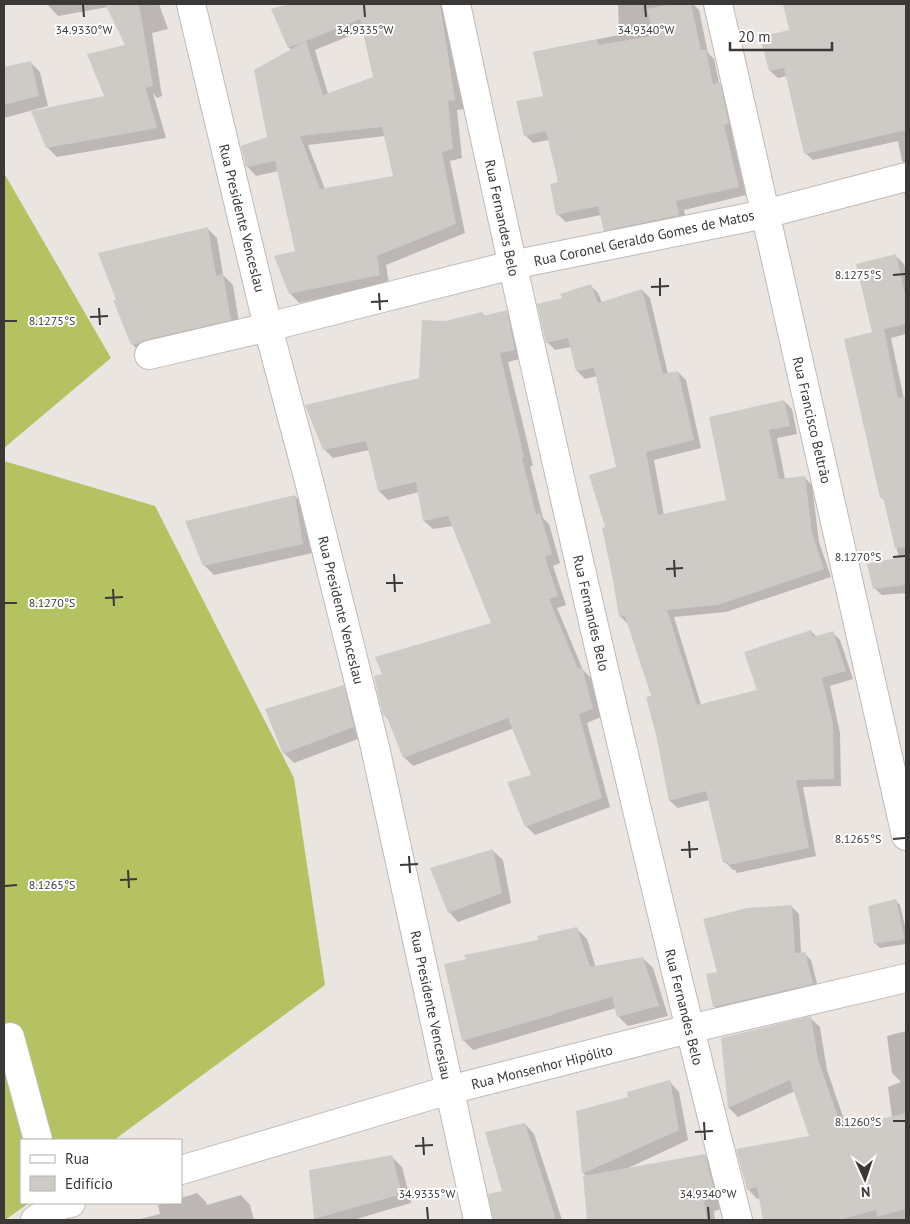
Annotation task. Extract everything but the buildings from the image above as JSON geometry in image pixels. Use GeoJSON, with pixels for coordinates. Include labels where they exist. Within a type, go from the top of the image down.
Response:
{"type":"FeatureCollection","features":[{"type":"Feature","properties":{"kind":"street","name":"Rua Presidente Venceslau"},"geometry":{"type":"LineString","coordinates":[[191,4],[268,327],[310,485],[375,747],[478,1220]]}},
{"type":"Feature","properties":{"kind":"street","name":"Rua Fernandes Belo"},"geometry":{"type":"LineString","coordinates":[[456,4],[512,265],[625,762],[689,1029],[738,1220]]}},
{"type":"Feature","properties":{"kind":"street","name":"Rua Francisco Beltrão"},"geometry":{"type":"LineString","coordinates":[[718,4],[906,836]]}},
{"type":"Feature","properties":{"kind":"street","name":"Rua Coronel Geraldo Gomes de Matos"},"geometry":{"type":"LineString","coordinates":[[149,356],[512,265],[765,214],[906,177]]}},
{"type":"Feature","properties":{"kind":"street","name":"Rua Monsenhor Hipólito"},"geometry":{"type":"LineString","coordinates":[[182,1170],[449,1090],[689,1029],[906,978]]}},
{"type":"Feature","properties":{"kind":"street"},"geometry":{"type":"LineString","coordinates":[[10,1036],[38,1139]]}},
{"type":"Feature","properties":{"kind":"green space"},"geometry":{"type":"Polygon","coordinates":[[[4,173],[111,358],[4,448],[4,173]]]}},
{"type":"Feature","properties":{"kind":"green space"},"geometry":{"type":"Polygon","coordinates":[[[4,461],[155,506],[294,778],[325,985],[115,1139],[20,1139],[20,1204],[28,1204],[4,1220],[4,461]]]}}]}
